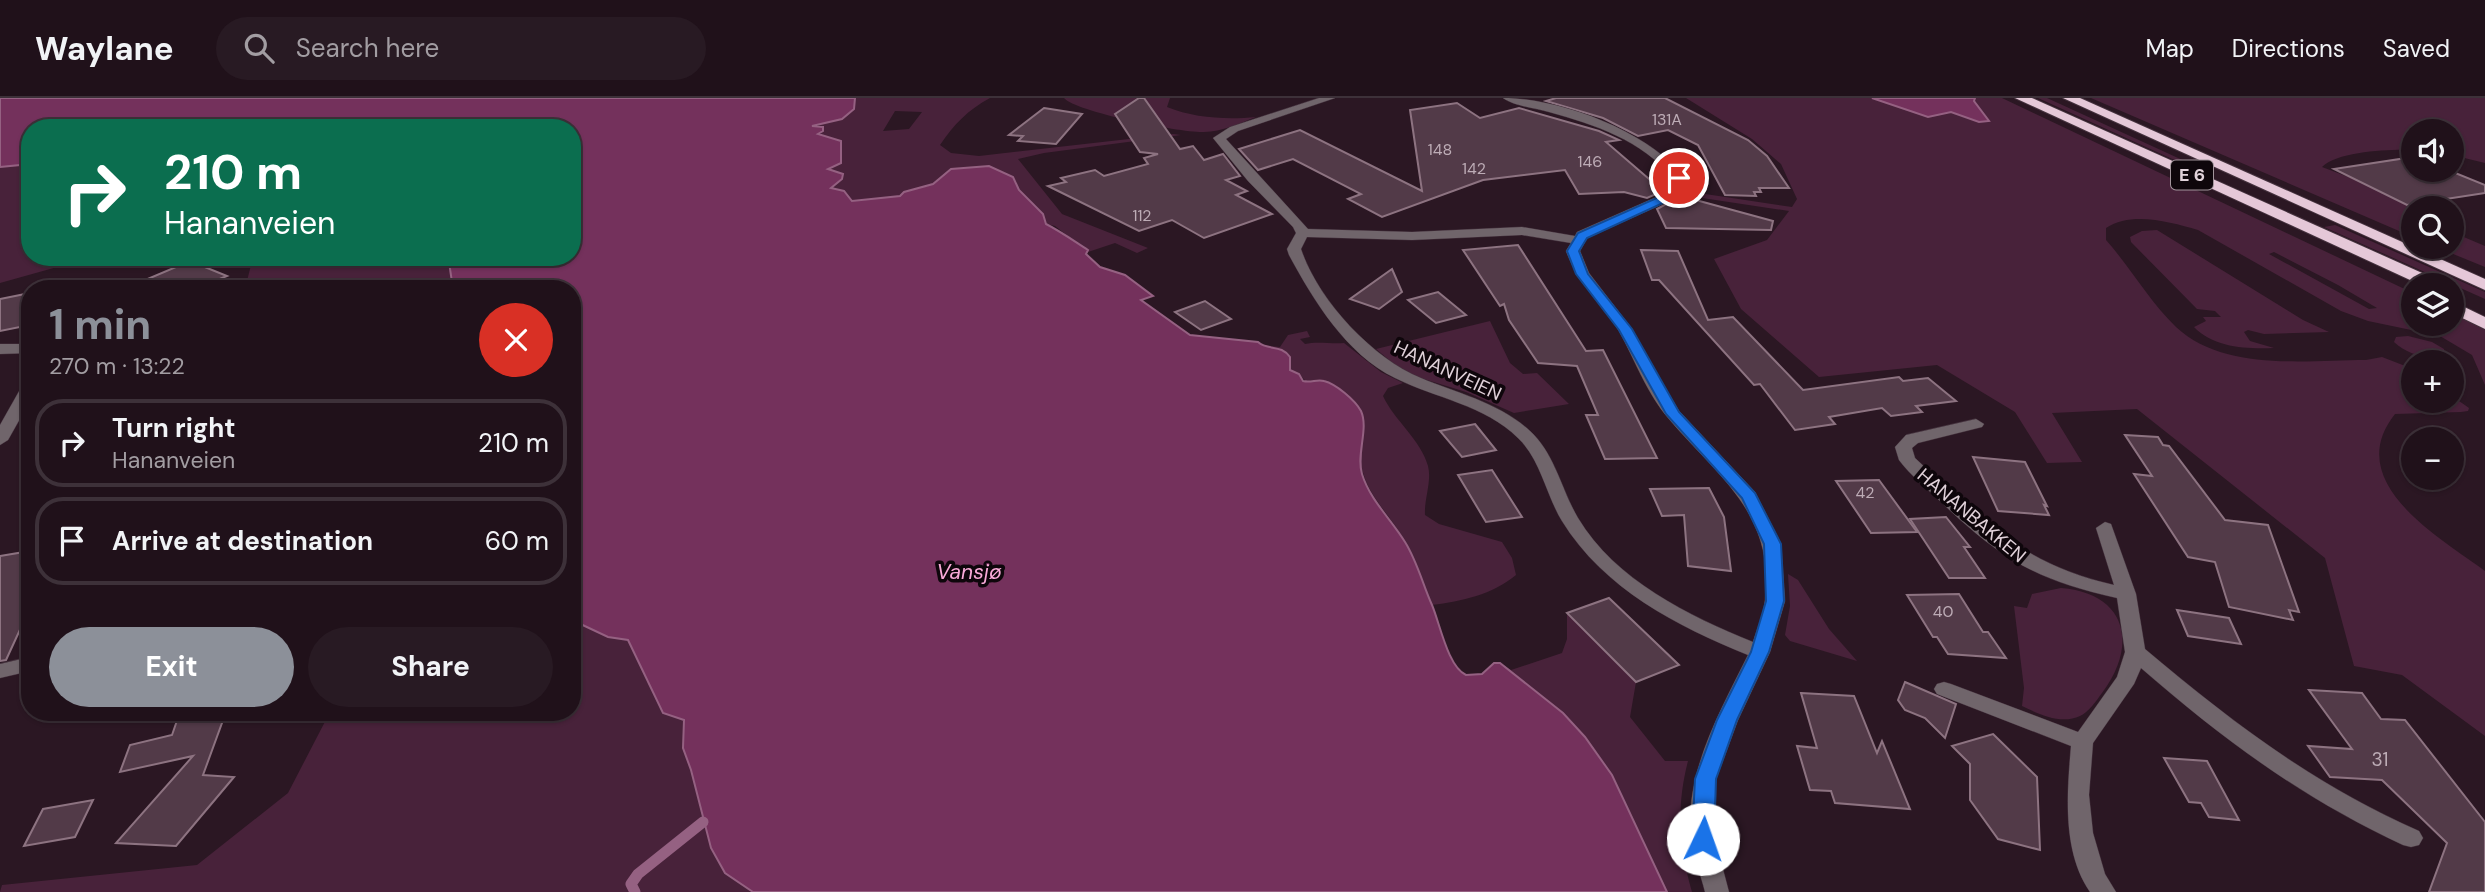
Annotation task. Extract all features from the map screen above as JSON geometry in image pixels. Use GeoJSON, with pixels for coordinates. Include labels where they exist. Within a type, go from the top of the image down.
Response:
{"type":"FeatureCollection","features":[{"type":"Feature","properties":{"kind":"highway","name":"E 6"},"geometry":{"type":"LineString","coordinates":[[2021,98],[2407,273]]}},
{"type":"Feature","properties":{"kind":"highway","name":"E 6"},"geometry":{"type":"LineString","coordinates":[[2069,98],[2485,285]]}},
{"type":"Feature","properties":{"kind":"highway","name":"E 6"},"geometry":{"type":"LineString","coordinates":[[2320,211],[2401,238]]}},
{"type":"Feature","properties":{"kind":"highway","name":"E 6"},"geometry":{"type":"LineString","coordinates":[[2363,253],[2401,281]]}},
{"type":"Feature","properties":{"kind":"highway"},"geometry":{"type":"LineString","coordinates":[[2453,259],[2485,272]]}},
{"type":"Feature","properties":{"kind":"highway"},"geometry":{"type":"LineString","coordinates":[[2464,298],[2485,308]]}},
{"type":"Feature","properties":{"kind":"highway"},"geometry":{"type":"LineString","coordinates":[[2464,313],[2485,324]]}},
{"type":"Feature","properties":{"kind":"street"},"geometry":{"type":"LineString","coordinates":[[1330,98],[1227,132],[1219,138],[1252,178],[1299,225],[1303,233],[1425,236],[1527,230],[1577,241]]}},
{"type":"Feature","properties":{"kind":"street"},"geometry":{"type":"LineString","coordinates":[[1508,98],[1588,121],[1638,141],[1669,164],[1679,178],[1678,187],[1672,195],[1600,227],[1577,241],[1573,251],[1582,274],[1625,329],[1673,414],[1749,496],[1772,544],[1775,601],[1760,652],[1727,720],[1706,779],[1703,839],[1717,892]]}},
{"type":"Feature","properties":{"kind":"street","name":"HANANVEIEN"},"geometry":{"type":"LineString","coordinates":[[1303,233],[1294,248],[1300,264],[1327,304],[1364,349],[1397,373],[1489,412],[1525,435],[1542,459],[1571,521],[1604,561],[1684,619],[1713,634],[1760,652]]}},
{"type":"Feature","properties":{"kind":"street"},"geometry":{"type":"LineString","coordinates":[[0,349],[21,348]]}},
{"type":"Feature","properties":{"kind":"street"},"geometry":{"type":"LineString","coordinates":[[0,440],[21,402]]}},
{"type":"Feature","properties":{"kind":"street","name":"HANANBAKKEN"},"geometry":{"type":"LineString","coordinates":[[1976,424],[1912,439],[1903,447],[1907,460],[2006,548],[2036,566],[2078,583],[2126,594]]}},
{"type":"Feature","properties":{"kind":"street"},"geometry":{"type":"LineString","coordinates":[[2104,892],[2094,878],[2081,833],[2078,795],[2082,743],[2127,679],[2134,652],[2126,594],[2105,528]]}},
{"type":"Feature","properties":{"kind":"street"},"geometry":{"type":"LineString","coordinates":[[2134,652],[2187,695],[2305,782],[2357,813],[2411,838]]}},
{"type":"Feature","properties":{"kind":"street"},"geometry":{"type":"LineString","coordinates":[[0,671],[21,666]]}},
{"type":"Feature","properties":{"kind":"street"},"geometry":{"type":"LineString","coordinates":[[1944,689],[2082,743]]}},
{"type":"Feature","properties":{"kind":"shaded area"},"geometry":{"type":"Polygon","coordinates":[[[809,98],[990,98],[962,118],[940,145],[951,153],[979,156],[1181,135],[1044,153],[1018,159],[1062,214],[1148,248],[1137,253],[1115,243],[1088,252],[1055,226],[1046,224],[1042,217],[962,168],[949,172],[933,184],[907,191],[900,196],[851,201],[844,191],[831,188],[842,179],[843,174],[828,169],[841,162],[838,147],[832,140],[818,133],[823,130],[811,126],[835,121],[809,98]],[[895,111],[883,131],[909,129],[922,112],[895,111]]]}},
{"type":"Feature","properties":{"kind":"shaded area"},"geometry":{"type":"Polygon","coordinates":[[[1064,98],[1170,98],[1167,107],[1188,114],[1222,118],[1256,117],[1231,127],[1204,132],[1192,131],[1108,115],[1073,104],[1064,98]]]}},
{"type":"Feature","properties":{"kind":"shaded area"},"geometry":{"type":"Polygon","coordinates":[[[1686,98],[2002,98],[2401,287],[2401,328],[2368,321],[2341,311],[2198,230],[2163,221],[2139,219],[2116,223],[2106,228],[2106,240],[2157,307],[2176,327],[2195,341],[2218,351],[2266,360],[2366,360],[2382,357],[2401,364],[2401,413],[2428,413],[2395,414],[2381,439],[2380,462],[2388,485],[2402,505],[2444,542],[2485,571],[2485,736],[2402,675],[2354,666],[2325,558],[2137,409],[2052,413],[2082,462],[2047,463],[2015,412],[1937,365],[1819,377],[1741,309],[1714,259],[1767,240],[1789,211],[1689,196],[1692,192],[1792,207],[1797,199],[1781,164],[1752,139],[1686,98]],[[2274,252],[2269,254],[2369,309],[2377,308],[2274,252]]]}},
{"type":"Feature","properties":{"kind":"shaded area"},"geometry":{"type":"Polygon","coordinates":[[[2038,98],[2047,98],[2189,163],[2181,163],[2038,98]]]}},
{"type":"Feature","properties":{"kind":"shaded area"},"geometry":{"type":"Polygon","coordinates":[[[2091,98],[2485,98],[2485,163],[2464,158],[2464,119],[2401,119],[2401,150],[2352,154],[2322,167],[2367,184],[2401,201],[2401,232],[2091,98]]]}},
{"type":"Feature","properties":{"kind":"shaded area"},"geometry":{"type":"Polygon","coordinates":[[[21,165],[21,266],[61,266],[0,283],[0,167],[21,165]]]}},
{"type":"Feature","properties":{"kind":"shaded area"},"geometry":{"type":"Polygon","coordinates":[[[2335,225],[2401,254],[2401,259],[2411,259],[2442,273],[2427,273],[2324,227],[2335,225]]]}},
{"type":"Feature","properties":{"kind":"shaded area"},"geometry":{"type":"Polygon","coordinates":[[[2157,230],[2303,320],[2329,332],[2244,332],[2250,341],[2274,348],[2231,346],[2202,334],[2194,327],[2206,321],[2203,317],[2221,317],[2215,311],[2197,309],[2131,242],[2130,237],[2142,231],[2157,230]]]}},
{"type":"Feature","properties":{"kind":"shaded area"},"geometry":{"type":"Polygon","coordinates":[[[2464,237],[2485,246],[2485,267],[2464,258],[2464,237]]]}},
{"type":"Feature","properties":{"kind":"shaded area"},"geometry":{"type":"Polygon","coordinates":[[[251,266],[450,266],[452,280],[247,280],[251,266]]]}},
{"type":"Feature","properties":{"kind":"shaded area"},"geometry":{"type":"Polygon","coordinates":[[[2464,283],[2485,292],[2485,299],[2464,290],[2464,283]]]}},
{"type":"Feature","properties":{"kind":"shaded area"},"geometry":{"type":"Polygon","coordinates":[[[2464,319],[2485,330],[2485,385],[2472,355],[2440,336],[2464,336],[2464,319]]]}},
{"type":"Feature","properties":{"kind":"shaded area"},"geometry":{"type":"Polygon","coordinates":[[[1490,321],[1510,363],[1523,374],[1537,373],[1569,404],[1514,413],[1466,392],[1414,376],[1376,349],[1490,321]]]}},
{"type":"Feature","properties":{"kind":"shaded area"},"geometry":{"type":"Polygon","coordinates":[[[1307,331],[1310,337],[1300,339],[1305,344],[1344,343],[1381,372],[1403,383],[1388,388],[1383,396],[1425,457],[1429,478],[1425,515],[1439,524],[1502,542],[1512,558],[1516,575],[1497,588],[1476,596],[1432,605],[1407,545],[1367,484],[1360,457],[1361,439],[1299,374],[1290,370],[1290,357],[1287,352],[1201,339],[1258,342],[1280,347],[1288,335],[1307,331]]]}},
{"type":"Feature","properties":{"kind":"shaded area"},"geometry":{"type":"Polygon","coordinates":[[[2408,336],[2432,342],[2444,350],[2405,350],[2394,342],[2396,337],[2408,336]]]}},
{"type":"Feature","properties":{"kind":"shaded area"},"geometry":{"type":"Polygon","coordinates":[[[1788,574],[1798,580],[1829,629],[1857,661],[1790,641],[1785,635],[1790,606],[1788,574]]]}},
{"type":"Feature","properties":{"kind":"shaded area"},"geometry":{"type":"Polygon","coordinates":[[[2061,588],[2083,592],[2100,600],[2112,610],[2120,624],[2122,640],[2114,675],[2102,693],[2083,714],[2065,719],[2050,717],[2022,706],[2024,688],[2014,606],[2027,608],[2032,594],[2061,588]]]}},
{"type":"Feature","properties":{"kind":"shaded area"},"geometry":{"type":"Polygon","coordinates":[[[1567,613],[1636,682],[1630,717],[1665,761],[1688,761],[1682,795],[1681,827],[1684,859],[1692,892],[1645,892],[1494,663],[1500,663],[1511,670],[1562,653],[1567,639],[1567,613]]]}},
{"type":"Feature","properties":{"kind":"shaded area"},"geometry":{"type":"Polygon","coordinates":[[[581,624],[628,640],[663,713],[684,720],[683,748],[797,892],[0,892],[2,885],[197,865],[288,793],[325,721],[581,721],[581,624]]]}},
{"type":"Feature","properties":{"kind":"water","name":"Vansjø"},"geometry":{"type":"Polygon","coordinates":[[[0,98],[855,98],[854,109],[842,119],[812,126],[823,127],[823,131],[818,134],[841,141],[841,163],[828,169],[843,174],[842,179],[831,188],[844,191],[852,201],[900,196],[904,192],[933,184],[951,169],[989,166],[1013,177],[1019,190],[1043,214],[1046,224],[1088,250],[1086,254],[1100,267],[1125,275],[1153,296],[1141,300],[1190,335],[1258,342],[1283,350],[1290,357],[1290,370],[1299,374],[1303,381],[1324,381],[1350,397],[1363,418],[1360,458],[1362,474],[1375,501],[1409,549],[1454,663],[1466,675],[1482,674],[1494,663],[1500,663],[1563,713],[1585,737],[1612,775],[1667,892],[753,892],[725,873],[711,848],[683,748],[684,720],[663,713],[628,640],[608,637],[581,624],[581,280],[452,280],[450,266],[581,266],[581,119],[21,119],[21,165],[0,167],[0,98]]]}},
{"type":"Feature","properties":{"kind":"water"},"geometry":{"type":"Polygon","coordinates":[[[1872,98],[1975,98],[1974,101],[1989,121],[1979,122],[1951,112],[1928,117],[1872,98]]]}},
{"type":"Feature","properties":{"kind":"building"},"geometry":{"type":"Polygon","coordinates":[[[1139,98],[1144,98],[1180,149],[1193,146],[1204,160],[1223,154],[1240,176],[1226,180],[1247,191],[1236,195],[1272,214],[1204,238],[1172,220],[1139,231],[1048,186],[1066,182],[1061,178],[1095,170],[1104,176],[1148,164],[1144,158],[1158,154],[1140,152],[1115,114],[1139,98]]]}},
{"type":"Feature","properties":{"kind":"building"},"geometry":{"type":"Polygon","coordinates":[[[1556,98],[1665,98],[1748,140],[1767,156],[1789,188],[1759,188],[1761,192],[1754,192],[1756,196],[1725,195],[1698,145],[1668,130],[1638,136],[1603,118],[1546,101],[1556,98]]]}},
{"type":"Feature","properties":{"kind":"building"},"geometry":{"type":"Polygon","coordinates":[[[1457,103],[1480,118],[1519,108],[1599,131],[1619,140],[1606,142],[1663,191],[1647,198],[1624,192],[1579,194],[1565,170],[1483,180],[1382,217],[1348,199],[1361,194],[1293,159],[1258,170],[1239,149],[1300,130],[1422,191],[1410,110],[1457,103]]]}},
{"type":"Feature","properties":{"kind":"building"},"geometry":{"type":"Polygon","coordinates":[[[1044,108],[1082,114],[1056,144],[1018,141],[1023,136],[1009,135],[1044,108]]]}},
{"type":"Feature","properties":{"kind":"building"},"geometry":{"type":"Polygon","coordinates":[[[2401,159],[2401,182],[2464,182],[2464,176],[2485,185],[2485,193],[2464,196],[2401,196],[2401,202],[2334,169],[2401,159]]]}},
{"type":"Feature","properties":{"kind":"building"},"geometry":{"type":"Polygon","coordinates":[[[1681,196],[1773,221],[1771,230],[1666,228],[1657,209],[1681,196]]]}},
{"type":"Feature","properties":{"kind":"building"},"geometry":{"type":"Polygon","coordinates":[[[1518,245],[1586,351],[1603,350],[1657,458],[1605,459],[1586,415],[1598,415],[1577,366],[1538,363],[1509,320],[1504,304],[1500,306],[1463,250],[1518,245]]]}},
{"type":"Feature","properties":{"kind":"building"},"geometry":{"type":"Polygon","coordinates":[[[1641,250],[1678,251],[1708,320],[1733,317],[1803,390],[1899,377],[1903,381],[1928,378],[1956,401],[1916,406],[1922,412],[1891,416],[1882,408],[1829,417],[1835,424],[1795,430],[1760,384],[1754,385],[1659,280],[1652,280],[1641,250]]]}},
{"type":"Feature","properties":{"kind":"building"},"geometry":{"type":"Polygon","coordinates":[[[178,266],[202,266],[227,276],[217,280],[145,280],[178,266]]]}},
{"type":"Feature","properties":{"kind":"building"},"geometry":{"type":"Polygon","coordinates":[[[1392,269],[1402,292],[1379,309],[1350,299],[1392,269]]]}},
{"type":"Feature","properties":{"kind":"building"},"geometry":{"type":"Polygon","coordinates":[[[1438,292],[1466,315],[1436,323],[1408,300],[1438,292]]]}},
{"type":"Feature","properties":{"kind":"building"},"geometry":{"type":"Polygon","coordinates":[[[21,295],[21,327],[0,331],[0,299],[21,295]]]}},
{"type":"Feature","properties":{"kind":"building"},"geometry":{"type":"Polygon","coordinates":[[[1205,301],[1231,319],[1201,330],[1175,312],[1205,301]]]}},
{"type":"Feature","properties":{"kind":"building"},"geometry":{"type":"Polygon","coordinates":[[[1475,424],[1496,450],[1462,457],[1440,431],[1475,424]]]}},
{"type":"Feature","properties":{"kind":"building"},"geometry":{"type":"Polygon","coordinates":[[[2125,435],[2158,437],[2163,445],[2169,446],[2225,520],[2268,525],[2299,612],[2289,610],[2293,620],[2229,607],[2215,562],[2188,557],[2134,474],[2152,476],[2125,435]]]}},
{"type":"Feature","properties":{"kind":"building"},"geometry":{"type":"Polygon","coordinates":[[[1973,457],[2025,462],[2049,515],[1998,511],[1973,457]]]}},
{"type":"Feature","properties":{"kind":"building"},"geometry":{"type":"Polygon","coordinates":[[[1492,470],[1522,517],[1486,522],[1458,475],[1492,470]]]}},
{"type":"Feature","properties":{"kind":"building"},"geometry":{"type":"Polygon","coordinates":[[[1879,480],[1917,532],[1871,533],[1836,481],[1879,480]]]}},
{"type":"Feature","properties":{"kind":"building"},"geometry":{"type":"Polygon","coordinates":[[[1709,488],[1724,517],[1731,571],[1688,566],[1684,515],[1662,516],[1650,489],[1709,488]]]}},
{"type":"Feature","properties":{"kind":"building"},"geometry":{"type":"Polygon","coordinates":[[[1946,517],[1970,547],[1964,547],[1985,578],[1949,578],[1910,519],[1946,517]]]}},
{"type":"Feature","properties":{"kind":"building"},"geometry":{"type":"Polygon","coordinates":[[[21,552],[21,628],[6,660],[0,661],[0,556],[21,552]]]}},
{"type":"Feature","properties":{"kind":"building"},"geometry":{"type":"Polygon","coordinates":[[[1959,594],[1983,632],[1988,632],[2006,658],[1948,654],[1937,637],[1933,637],[1907,595],[1959,594]]]}},
{"type":"Feature","properties":{"kind":"building"},"geometry":{"type":"Polygon","coordinates":[[[1609,598],[1679,665],[1636,682],[1567,613],[1609,598]]]}},
{"type":"Feature","properties":{"kind":"building"},"geometry":{"type":"Polygon","coordinates":[[[2177,610],[2229,618],[2241,644],[2188,636],[2177,610]]]}},
{"type":"Feature","properties":{"kind":"building"},"geometry":{"type":"Polygon","coordinates":[[[1905,682],[1956,704],[1945,738],[1925,718],[1905,710],[1898,700],[1905,682]]]}},
{"type":"Feature","properties":{"kind":"building"},"geometry":{"type":"Polygon","coordinates":[[[2309,690],[2362,693],[2381,719],[2405,720],[2485,822],[2485,892],[2429,892],[2447,843],[2382,780],[2330,777],[2308,746],[2352,749],[2309,690]]]}},
{"type":"Feature","properties":{"kind":"building"},"geometry":{"type":"Polygon","coordinates":[[[1801,693],[1854,696],[1877,753],[1882,741],[1910,809],[1835,803],[1831,791],[1810,790],[1797,746],[1817,748],[1801,693]]]}},
{"type":"Feature","properties":{"kind":"building"},"geometry":{"type":"Polygon","coordinates":[[[177,721],[223,721],[203,775],[234,777],[176,846],[116,843],[193,756],[120,772],[130,745],[172,735],[177,721]]]}},
{"type":"Feature","properties":{"kind":"building"},"geometry":{"type":"Polygon","coordinates":[[[1993,734],[2037,777],[2040,850],[1998,839],[1970,800],[1970,764],[1952,746],[1993,734]]]}},
{"type":"Feature","properties":{"kind":"building"},"geometry":{"type":"Polygon","coordinates":[[[2164,758],[2207,761],[2239,820],[2209,817],[2201,803],[2189,802],[2164,758]]]}},
{"type":"Feature","properties":{"kind":"building"},"geometry":{"type":"Polygon","coordinates":[[[93,800],[75,837],[24,846],[43,809],[93,800]]]}},
{"type":"Feature","properties":{"kind":"waterway"},"geometry":{"type":"LineString","coordinates":[[635,892],[631,884],[638,874],[703,822]]}},
{"type":"Feature","properties":{"kind":"route"},"geometry":{"type":"LineString","coordinates":[[1679,178],[1678,187],[1672,195],[1582,235],[1573,251],[1582,274],[1625,329],[1638,357],[1673,414],[1749,496],[1772,544],[1775,601],[1760,652],[1727,720],[1706,779],[1703,839]]}}]}
